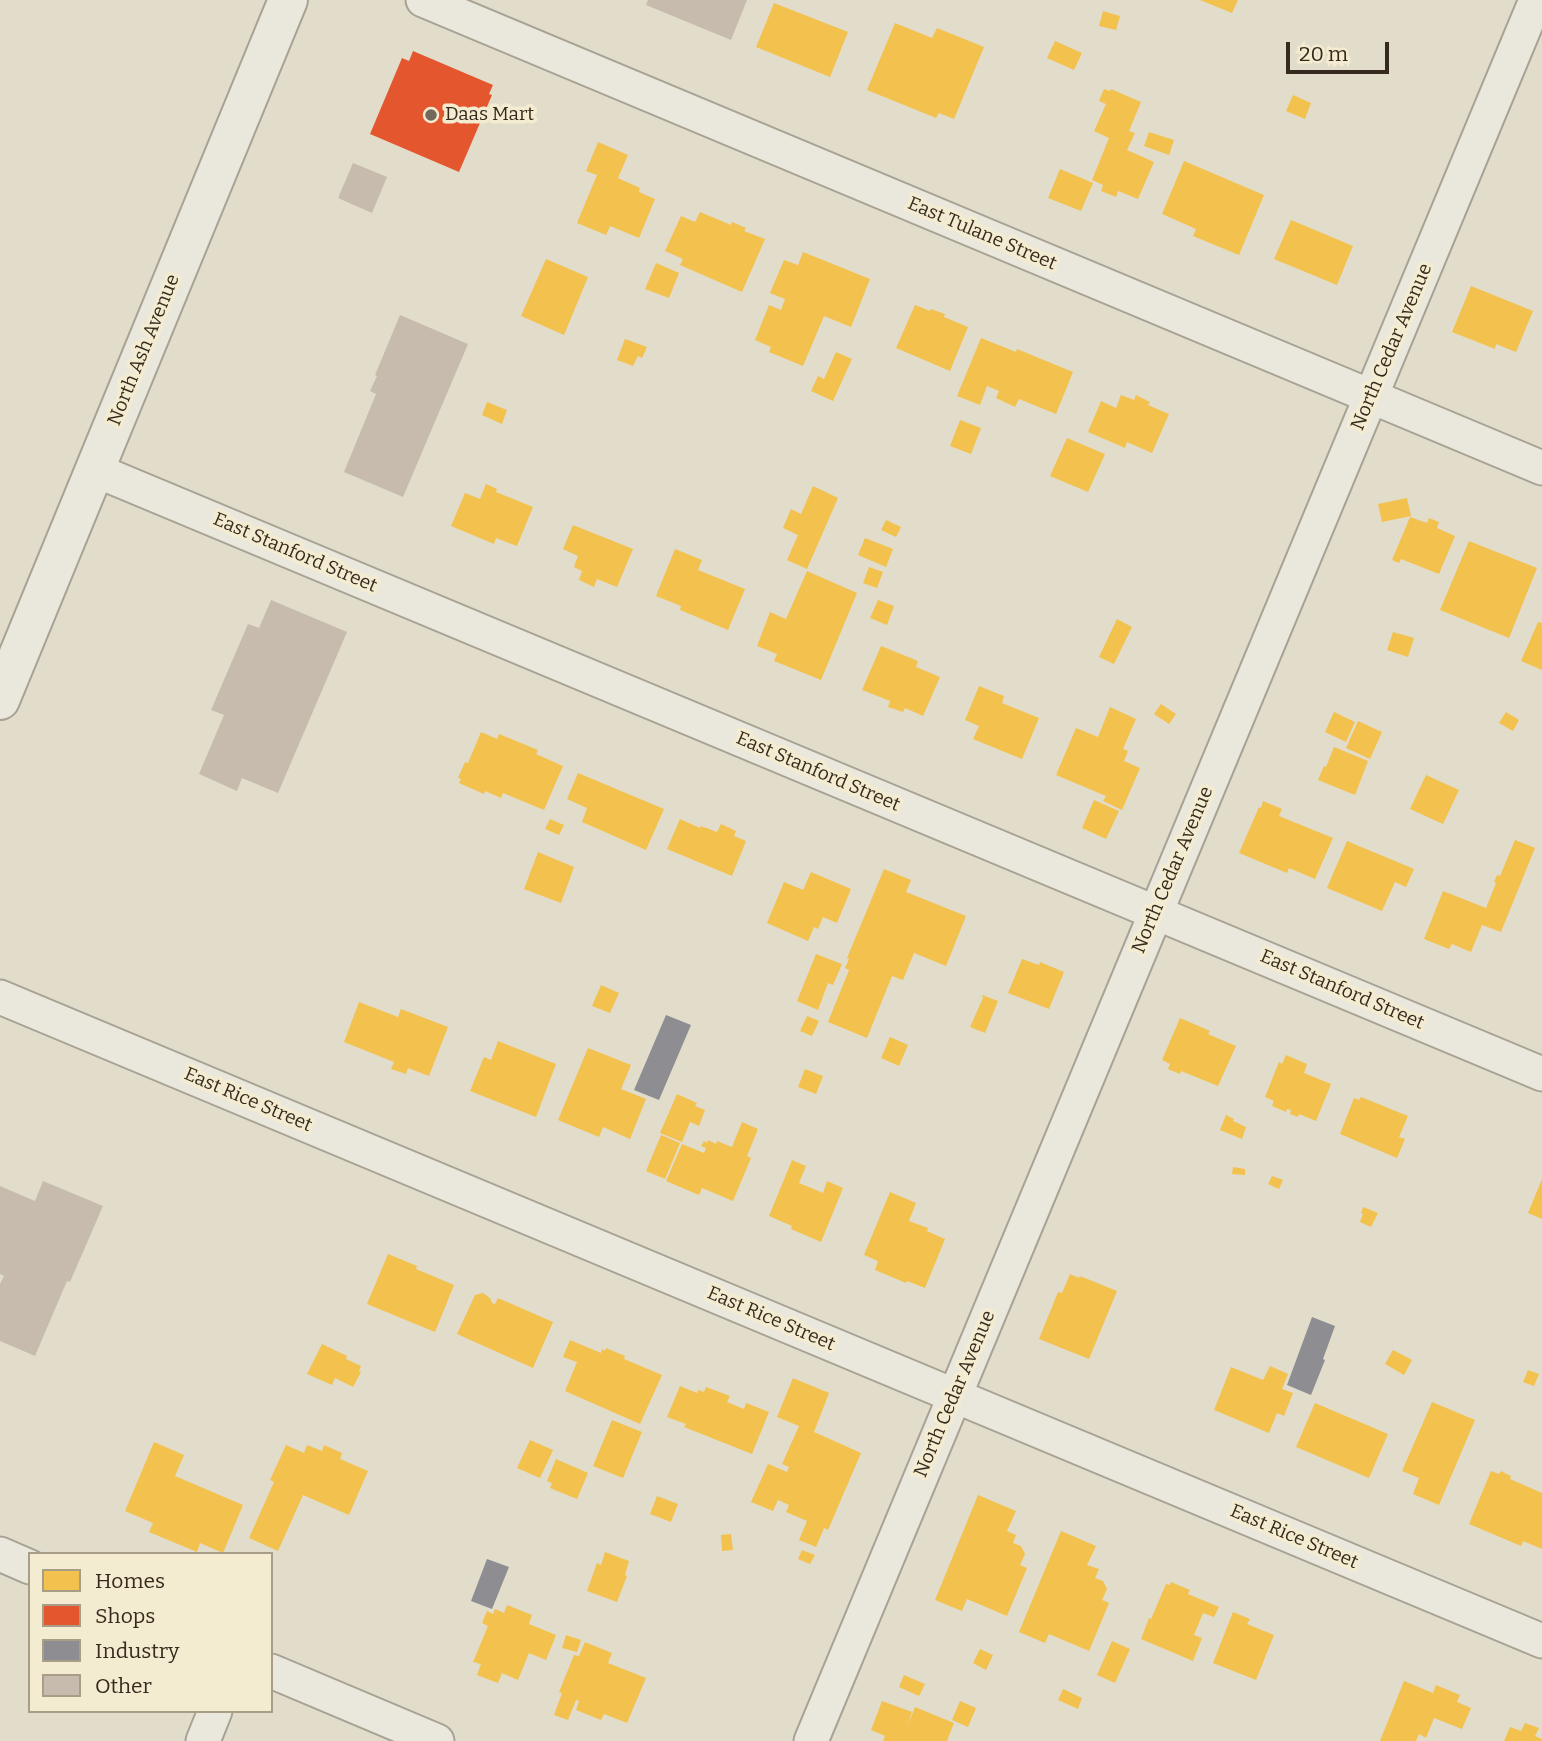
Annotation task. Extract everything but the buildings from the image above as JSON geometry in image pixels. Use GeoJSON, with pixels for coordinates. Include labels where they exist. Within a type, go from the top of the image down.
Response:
{"type":"FeatureCollection","features":[{"type":"Feature","properties":{"kind":"street","name":"North Ash Avenue"},"geometry":{"type":"LineString","coordinates":[[0,700],[288,0]]}},
{"type":"Feature","properties":{"kind":"street","name":"East Tulane Street"},"geometry":{"type":"LineString","coordinates":[[423,0],[1542,468]]}},
{"type":"Feature","properties":{"kind":"street","name":"North Cedar Avenue"},"geometry":{"type":"LineString","coordinates":[[810,1741],[1536,0]]}},
{"type":"Feature","properties":{"kind":"street","name":"East Stanford Street"},"geometry":{"type":"LineString","coordinates":[[95,470],[1542,1074]]}},
{"type":"Feature","properties":{"kind":"street","name":"East Rice Street"},"geometry":{"type":"LineString","coordinates":[[0,997],[1542,1641]]}},
{"type":"Feature","properties":{"kind":"street"},"geometry":{"type":"LineString","coordinates":[[0,1554],[28,1566]]}},
{"type":"Feature","properties":{"kind":"street"},"geometry":{"type":"LineString","coordinates":[[273,1672],[437,1741]]}},
{"type":"Feature","properties":{"kind":"street"},"geometry":{"type":"LineString","coordinates":[[203,1741],[214,1713]]}},
{"type":"Feature","properties":{"kind":"place","name":"Daas Mart"},"geometry":{"type":"Point","coordinates":[431,115]}}]}
